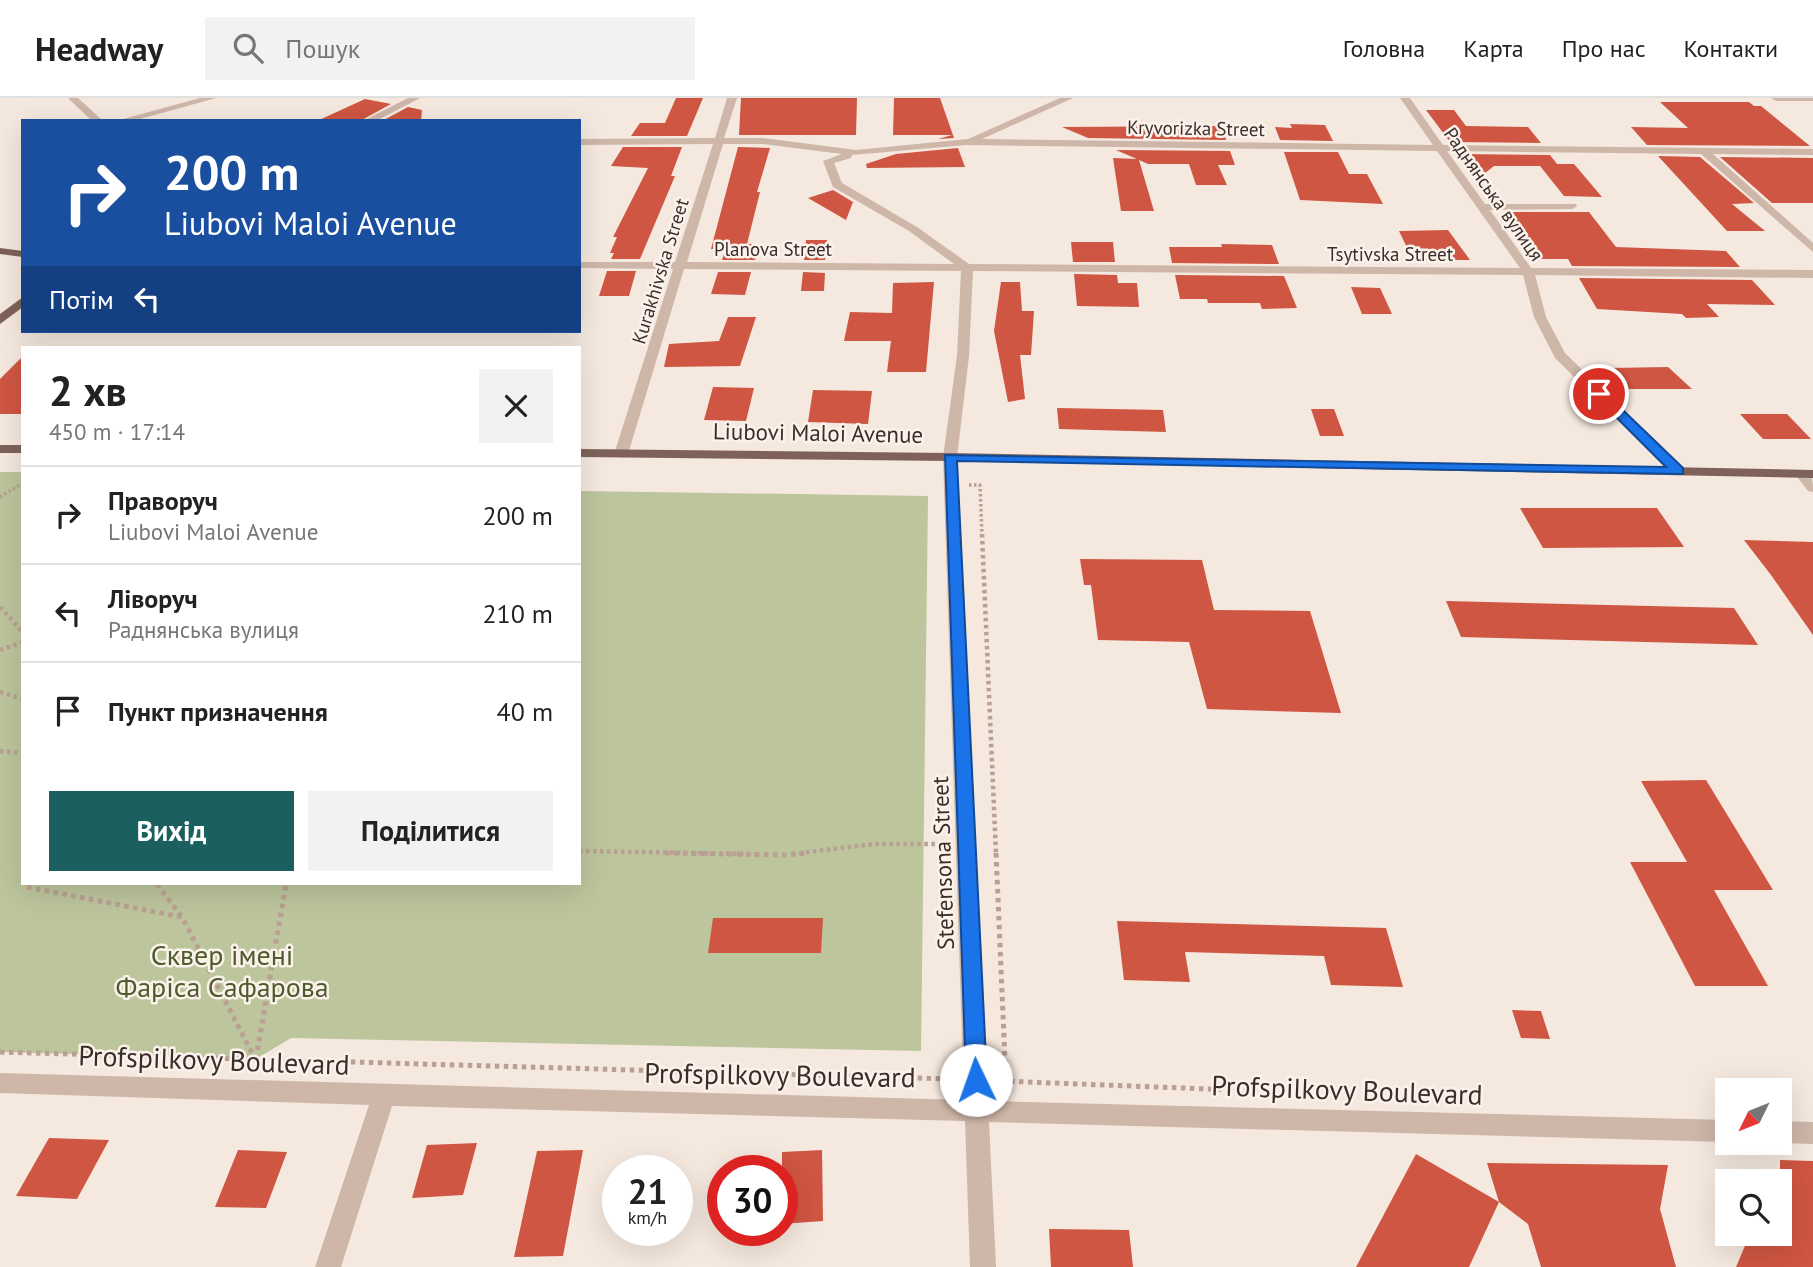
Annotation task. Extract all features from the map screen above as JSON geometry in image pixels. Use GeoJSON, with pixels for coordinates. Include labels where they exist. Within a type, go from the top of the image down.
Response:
{"type":"FeatureCollection","features":[{"type":"Feature","properties":{"kind":"main road"},"geometry":{"type":"LineString","coordinates":[[0,251],[21,254]]}},
{"type":"Feature","properties":{"kind":"main road"},"geometry":{"type":"LineString","coordinates":[[0,320],[21,302]]}},
{"type":"Feature","properties":{"kind":"main road"},"geometry":{"type":"LineString","coordinates":[[0,449],[21,449]]}},
{"type":"Feature","properties":{"kind":"main road","name":"Liubovi Maloi Avenue"},"geometry":{"type":"LineString","coordinates":[[581,453],[950,457],[1807,474]]}},
{"type":"Feature","properties":{"kind":"street"},"geometry":{"type":"LineString","coordinates":[[73,98],[96,119]]}},
{"type":"Feature","properties":{"kind":"street"},"geometry":{"type":"LineString","coordinates":[[129,119],[211,98]]}},
{"type":"Feature","properties":{"kind":"street"},"geometry":{"type":"LineString","coordinates":[[372,119],[415,98]]}},
{"type":"Feature","properties":{"kind":"street","name":"Kurakhivska Street"},"geometry":{"type":"LineString","coordinates":[[621,454],[732,98]]}},
{"type":"Feature","properties":{"kind":"street"},"geometry":{"type":"LineString","coordinates":[[966,142],[1068,98]]}},
{"type":"Feature","properties":{"kind":"street","name":"Раднянська вулиця"},"geometry":{"type":"LineString","coordinates":[[1405,98],[1528,272],[1540,317],[1560,355],[1678,471]]}},
{"type":"Feature","properties":{"kind":"street"},"geometry":{"type":"LineString","coordinates":[[1776,98],[1813,98]]}},
{"type":"Feature","properties":{"kind":"street","name":"Kryvorizka Street"},"geometry":{"type":"LineString","coordinates":[[581,142],[763,141],[856,153],[966,142],[1813,152]]}},
{"type":"Feature","properties":{"kind":"street"},"geometry":{"type":"LineString","coordinates":[[1704,151],[1813,249]]}},
{"type":"Feature","properties":{"kind":"street"},"geometry":{"type":"LineString","coordinates":[[856,153],[828,161],[837,185],[913,229],[967,268]]}},
{"type":"Feature","properties":{"kind":"street"},"geometry":{"type":"LineString","coordinates":[[1483,207],[1572,206]]}},
{"type":"Feature","properties":{"kind":"street","name":"Planova Street"},"geometry":{"type":"LineString","coordinates":[[581,265],[967,268]]}},
{"type":"Feature","properties":{"kind":"street","name":"Tsytivska Street"},"geometry":{"type":"LineString","coordinates":[[967,268],[1813,274]]}},
{"type":"Feature","properties":{"kind":"street","name":"Stefensona Street"},"geometry":{"type":"LineString","coordinates":[[967,268],[963,356],[950,457],[983,1267]]}},
{"type":"Feature","properties":{"kind":"street"},"geometry":{"type":"LineString","coordinates":[[1807,474],[1813,488]]}},
{"type":"Feature","properties":{"kind":"street","name":"Profspilkovy Boulevard"},"geometry":{"type":"LineString","coordinates":[[0,1083],[382,1096],[978,1109],[1715,1131]]}},
{"type":"Feature","properties":{"kind":"street"},"geometry":{"type":"LineString","coordinates":[[328,1267],[379,1114],[382,1096]]}},
{"type":"Feature","properties":{"kind":"street"},"geometry":{"type":"LineString","coordinates":[[1792,1132],[1813,1133]]}},
{"type":"Feature","properties":{"kind":"path"},"geometry":{"type":"LineString","coordinates":[[0,497],[21,484]]}},
{"type":"Feature","properties":{"kind":"path"},"geometry":{"type":"LineString","coordinates":[[951,485],[980,485],[1007,1110]]}},
{"type":"Feature","properties":{"kind":"path"},"geometry":{"type":"LineString","coordinates":[[0,607],[21,630]]}},
{"type":"Feature","properties":{"kind":"path"},"geometry":{"type":"LineString","coordinates":[[0,650],[21,643]]}},
{"type":"Feature","properties":{"kind":"path"},"geometry":{"type":"LineString","coordinates":[[0,692],[21,698]]}},
{"type":"Feature","properties":{"kind":"path"},"geometry":{"type":"LineString","coordinates":[[0,751],[21,752]]}},
{"type":"Feature","properties":{"kind":"path"},"geometry":{"type":"LineString","coordinates":[[581,851],[787,855],[874,844],[995,841]]}},
{"type":"Feature","properties":{"kind":"path"},"geometry":{"type":"LineString","coordinates":[[159,885],[182,917],[256,1059]]}},
{"type":"Feature","properties":{"kind":"path"},"geometry":{"type":"LineString","coordinates":[[256,1059],[286,885]]}},
{"type":"Feature","properties":{"kind":"path"},"geometry":{"type":"LineString","coordinates":[[27,887],[182,917]]}},
{"type":"Feature","properties":{"kind":"path"},"geometry":{"type":"LineString","coordinates":[[0,1052],[1297,1092]]}},
{"type":"Feature","properties":{"kind":"green space","name":"Сквер імені Фаріса Сафарова"},"geometry":{"type":"Polygon","coordinates":[[[0,472],[21,472],[21,885],[581,885],[581,491],[928,496],[921,1051],[291,1038],[256,1059],[0,1052],[0,472]]]}},
{"type":"Feature","properties":{"kind":"building"},"geometry":{"type":"Polygon","coordinates":[[[676,98],[703,98],[687,136],[631,136],[640,123],[665,123],[676,98]]]}},
{"type":"Feature","properties":{"kind":"building"},"geometry":{"type":"Polygon","coordinates":[[[741,98],[857,98],[856,135],[739,135],[741,98]]]}},
{"type":"Feature","properties":{"kind":"building"},"geometry":{"type":"Polygon","coordinates":[[[894,98],[940,98],[954,138],[938,139],[952,135],[893,135],[894,98]]]}},
{"type":"Feature","properties":{"kind":"building"},"geometry":{"type":"Polygon","coordinates":[[[365,99],[391,104],[364,119],[321,119],[365,99]]]}},
{"type":"Feature","properties":{"kind":"building"},"geometry":{"type":"Polygon","coordinates":[[[1660,102],[1749,102],[1754,106],[1761,106],[1810,146],[1647,145],[1631,127],[1688,128],[1660,102]]]}},
{"type":"Feature","properties":{"kind":"building"},"geometry":{"type":"Polygon","coordinates":[[[408,107],[422,110],[421,119],[386,119],[408,107]]]}},
{"type":"Feature","properties":{"kind":"building"},"geometry":{"type":"Polygon","coordinates":[[[1426,110],[1454,110],[1466,126],[1528,127],[1541,143],[1450,142],[1426,110]]]}},
{"type":"Feature","properties":{"kind":"building"},"geometry":{"type":"Polygon","coordinates":[[[1290,124],[1325,125],[1333,141],[1280,140],[1275,127],[1292,128],[1290,124]]]}},
{"type":"Feature","properties":{"kind":"building"},"geometry":{"type":"Polygon","coordinates":[[[1222,126],[1226,140],[1088,138],[1062,127],[1222,126]]]}},
{"type":"Feature","properties":{"kind":"building"},"geometry":{"type":"Polygon","coordinates":[[[623,147],[682,147],[671,176],[675,176],[640,259],[611,259],[614,253],[610,253],[617,237],[613,237],[648,168],[611,166],[623,147]]]}},
{"type":"Feature","properties":{"kind":"building"},"geometry":{"type":"Polygon","coordinates":[[[738,147],[770,148],[757,192],[760,192],[747,244],[760,244],[755,260],[722,260],[726,248],[711,249],[738,147]]]}},
{"type":"Feature","properties":{"kind":"building"},"geometry":{"type":"Polygon","coordinates":[[[958,148],[965,167],[867,168],[866,164],[896,154],[958,148]]]}},
{"type":"Feature","properties":{"kind":"building"},"geometry":{"type":"Polygon","coordinates":[[[1116,150],[1230,151],[1235,165],[1218,165],[1227,185],[1196,185],[1189,164],[1148,164],[1139,160],[1154,211],[1121,211],[1113,158],[1137,159],[1116,150]]]}},
{"type":"Feature","properties":{"kind":"building"},"geometry":{"type":"Polygon","coordinates":[[[1284,152],[1338,152],[1349,174],[1367,174],[1383,204],[1300,200],[1284,152]]]}},
{"type":"Feature","properties":{"kind":"building"},"geometry":{"type":"Polygon","coordinates":[[[1461,154],[1550,155],[1557,164],[1574,164],[1602,197],[1564,196],[1540,166],[1494,166],[1480,177],[1461,154]]]}},
{"type":"Feature","properties":{"kind":"building"},"geometry":{"type":"Polygon","coordinates":[[[1658,156],[1700,157],[1754,203],[1732,204],[1765,231],[1727,231],[1658,156]]]}},
{"type":"Feature","properties":{"kind":"building"},"geometry":{"type":"Polygon","coordinates":[[[1720,157],[1813,158],[1813,203],[1772,203],[1720,157]]]}},
{"type":"Feature","properties":{"kind":"building"},"geometry":{"type":"Polygon","coordinates":[[[833,190],[853,202],[846,220],[808,198],[833,190]]]}},
{"type":"Feature","properties":{"kind":"building"},"geometry":{"type":"Polygon","coordinates":[[[1507,212],[1589,212],[1616,247],[1726,251],[1740,267],[1572,266],[1568,259],[1537,259],[1507,212]]]}},
{"type":"Feature","properties":{"kind":"building"},"geometry":{"type":"Polygon","coordinates":[[[1448,230],[1470,260],[1413,260],[1399,231],[1448,230]]]}},
{"type":"Feature","properties":{"kind":"building"},"geometry":{"type":"Polygon","coordinates":[[[806,240],[827,240],[825,260],[804,260],[806,240]]]}},
{"type":"Feature","properties":{"kind":"building"},"geometry":{"type":"Polygon","coordinates":[[[1071,242],[1113,242],[1115,262],[1073,262],[1071,242]]]}},
{"type":"Feature","properties":{"kind":"building"},"geometry":{"type":"Polygon","coordinates":[[[1221,244],[1272,245],[1279,264],[1172,263],[1169,247],[1222,247],[1221,244]]]}},
{"type":"Feature","properties":{"kind":"building"},"geometry":{"type":"Polygon","coordinates":[[[607,271],[636,271],[629,296],[599,296],[607,271]]]}},
{"type":"Feature","properties":{"kind":"building"},"geometry":{"type":"Polygon","coordinates":[[[718,272],[751,272],[745,295],[711,294],[718,272]]]}},
{"type":"Feature","properties":{"kind":"building"},"geometry":{"type":"Polygon","coordinates":[[[803,272],[825,273],[824,291],[801,291],[803,272]]]}},
{"type":"Feature","properties":{"kind":"building"},"geometry":{"type":"Polygon","coordinates":[[[1074,274],[1117,275],[1118,283],[1137,283],[1139,307],[1077,306],[1074,274]]]}},
{"type":"Feature","properties":{"kind":"building"},"geometry":{"type":"Polygon","coordinates":[[[1175,275],[1284,276],[1297,308],[1262,309],[1260,303],[1208,303],[1207,299],[1180,299],[1175,275]]]}},
{"type":"Feature","properties":{"kind":"building"},"geometry":{"type":"Polygon","coordinates":[[[1579,278],[1752,280],[1775,305],[1707,304],[1719,317],[1686,318],[1682,314],[1597,309],[1579,278]]]}},
{"type":"Feature","properties":{"kind":"building"},"geometry":{"type":"Polygon","coordinates":[[[934,282],[926,372],[887,372],[891,341],[844,341],[850,312],[892,313],[893,283],[934,282]]]}},
{"type":"Feature","properties":{"kind":"building"},"geometry":{"type":"Polygon","coordinates":[[[1001,282],[1020,282],[1022,311],[1034,311],[1031,355],[1020,355],[1025,399],[1008,402],[994,331],[1001,282]]]}},
{"type":"Feature","properties":{"kind":"building"},"geometry":{"type":"Polygon","coordinates":[[[1351,287],[1380,288],[1392,314],[1362,314],[1351,287]]]}},
{"type":"Feature","properties":{"kind":"building"},"geometry":{"type":"Polygon","coordinates":[[[728,317],[756,317],[740,366],[664,367],[669,344],[719,341],[728,317]]]}},
{"type":"Feature","properties":{"kind":"building"},"geometry":{"type":"Polygon","coordinates":[[[21,358],[21,414],[0,414],[0,379],[21,358]]]}},
{"type":"Feature","properties":{"kind":"building"},"geometry":{"type":"Polygon","coordinates":[[[1668,367],[1692,389],[1628,389],[1610,368],[1668,367]]]}},
{"type":"Feature","properties":{"kind":"building"},"geometry":{"type":"Polygon","coordinates":[[[713,387],[754,388],[746,421],[704,420],[713,387]]]}},
{"type":"Feature","properties":{"kind":"building"},"geometry":{"type":"Polygon","coordinates":[[[813,390],[872,391],[868,424],[808,422],[813,390]]]}},
{"type":"Feature","properties":{"kind":"building"},"geometry":{"type":"Polygon","coordinates":[[[1057,408],[1163,410],[1166,432],[1059,429],[1057,408]]]}},
{"type":"Feature","properties":{"kind":"building"},"geometry":{"type":"Polygon","coordinates":[[[1311,409],[1334,409],[1344,436],[1320,436],[1311,409]]]}},
{"type":"Feature","properties":{"kind":"building"},"geometry":{"type":"Polygon","coordinates":[[[1740,414],[1787,414],[1811,439],[1763,439],[1740,414]]]}},
{"type":"Feature","properties":{"kind":"building"},"geometry":{"type":"Polygon","coordinates":[[[1520,508],[1657,508],[1684,547],[1543,548],[1520,508]]]}},
{"type":"Feature","properties":{"kind":"building"},"geometry":{"type":"Polygon","coordinates":[[[1744,540],[1813,542],[1813,635],[1771,575],[1744,540]]]}},
{"type":"Feature","properties":{"kind":"building"},"geometry":{"type":"Polygon","coordinates":[[[1080,559],[1202,560],[1214,610],[1310,611],[1341,713],[1207,709],[1189,642],[1098,640],[1091,585],[1084,585],[1080,559]]]}},
{"type":"Feature","properties":{"kind":"building"},"geometry":{"type":"Polygon","coordinates":[[[1446,601],[1734,608],[1758,645],[1461,637],[1446,601]]]}},
{"type":"Feature","properties":{"kind":"building"},"geometry":{"type":"Polygon","coordinates":[[[1706,780],[1773,890],[1714,890],[1768,986],[1695,986],[1630,862],[1687,862],[1641,781],[1706,780]]]}},
{"type":"Feature","properties":{"kind":"building"},"geometry":{"type":"Polygon","coordinates":[[[713,918],[823,918],[821,953],[708,953],[713,918]]]}},
{"type":"Feature","properties":{"kind":"building"},"geometry":{"type":"Polygon","coordinates":[[[1117,921],[1386,928],[1403,987],[1331,985],[1324,956],[1185,952],[1190,982],[1124,980],[1117,921]]]}},
{"type":"Feature","properties":{"kind":"building"},"geometry":{"type":"Polygon","coordinates":[[[1512,1010],[1541,1011],[1550,1039],[1521,1038],[1512,1010]]]}},
{"type":"Feature","properties":{"kind":"building"},"geometry":{"type":"Polygon","coordinates":[[[49,1138],[109,1140],[77,1199],[16,1196],[49,1138]]]}},
{"type":"Feature","properties":{"kind":"building"},"geometry":{"type":"Polygon","coordinates":[[[477,1143],[463,1195],[412,1198],[427,1145],[477,1143]]]}},
{"type":"Feature","properties":{"kind":"building"},"geometry":{"type":"Polygon","coordinates":[[[238,1150],[287,1152],[266,1208],[215,1207],[238,1150]]]}},
{"type":"Feature","properties":{"kind":"building"},"geometry":{"type":"Polygon","coordinates":[[[583,1150],[563,1256],[514,1257],[537,1151],[583,1150]]]}},
{"type":"Feature","properties":{"kind":"building"},"geometry":{"type":"Polygon","coordinates":[[[822,1150],[823,1221],[798,1223],[798,1155],[782,1155],[782,1152],[822,1150]]]}},
{"type":"Feature","properties":{"kind":"building"},"geometry":{"type":"Polygon","coordinates":[[[1416,1154],[1499,1202],[1469,1267],[1356,1267],[1416,1154]]]}},
{"type":"Feature","properties":{"kind":"building"},"geometry":{"type":"Polygon","coordinates":[[[1780,1160],[1813,1161],[1813,1267],[1736,1267],[1745,1246],[1792,1246],[1792,1169],[1780,1169],[1780,1160]]]}},
{"type":"Feature","properties":{"kind":"building"},"geometry":{"type":"Polygon","coordinates":[[[1487,1163],[1668,1165],[1660,1209],[1676,1267],[1541,1267],[1528,1224],[1499,1202],[1487,1163]]]}},
{"type":"Feature","properties":{"kind":"building"},"geometry":{"type":"Polygon","coordinates":[[[1049,1229],[1129,1230],[1133,1267],[1051,1267],[1049,1229]]]}},
{"type":"Feature","properties":{"kind":"route"},"geometry":{"type":"LineString","coordinates":[[976,1080],[950,457],[1678,471],[1599,394]]}}]}
